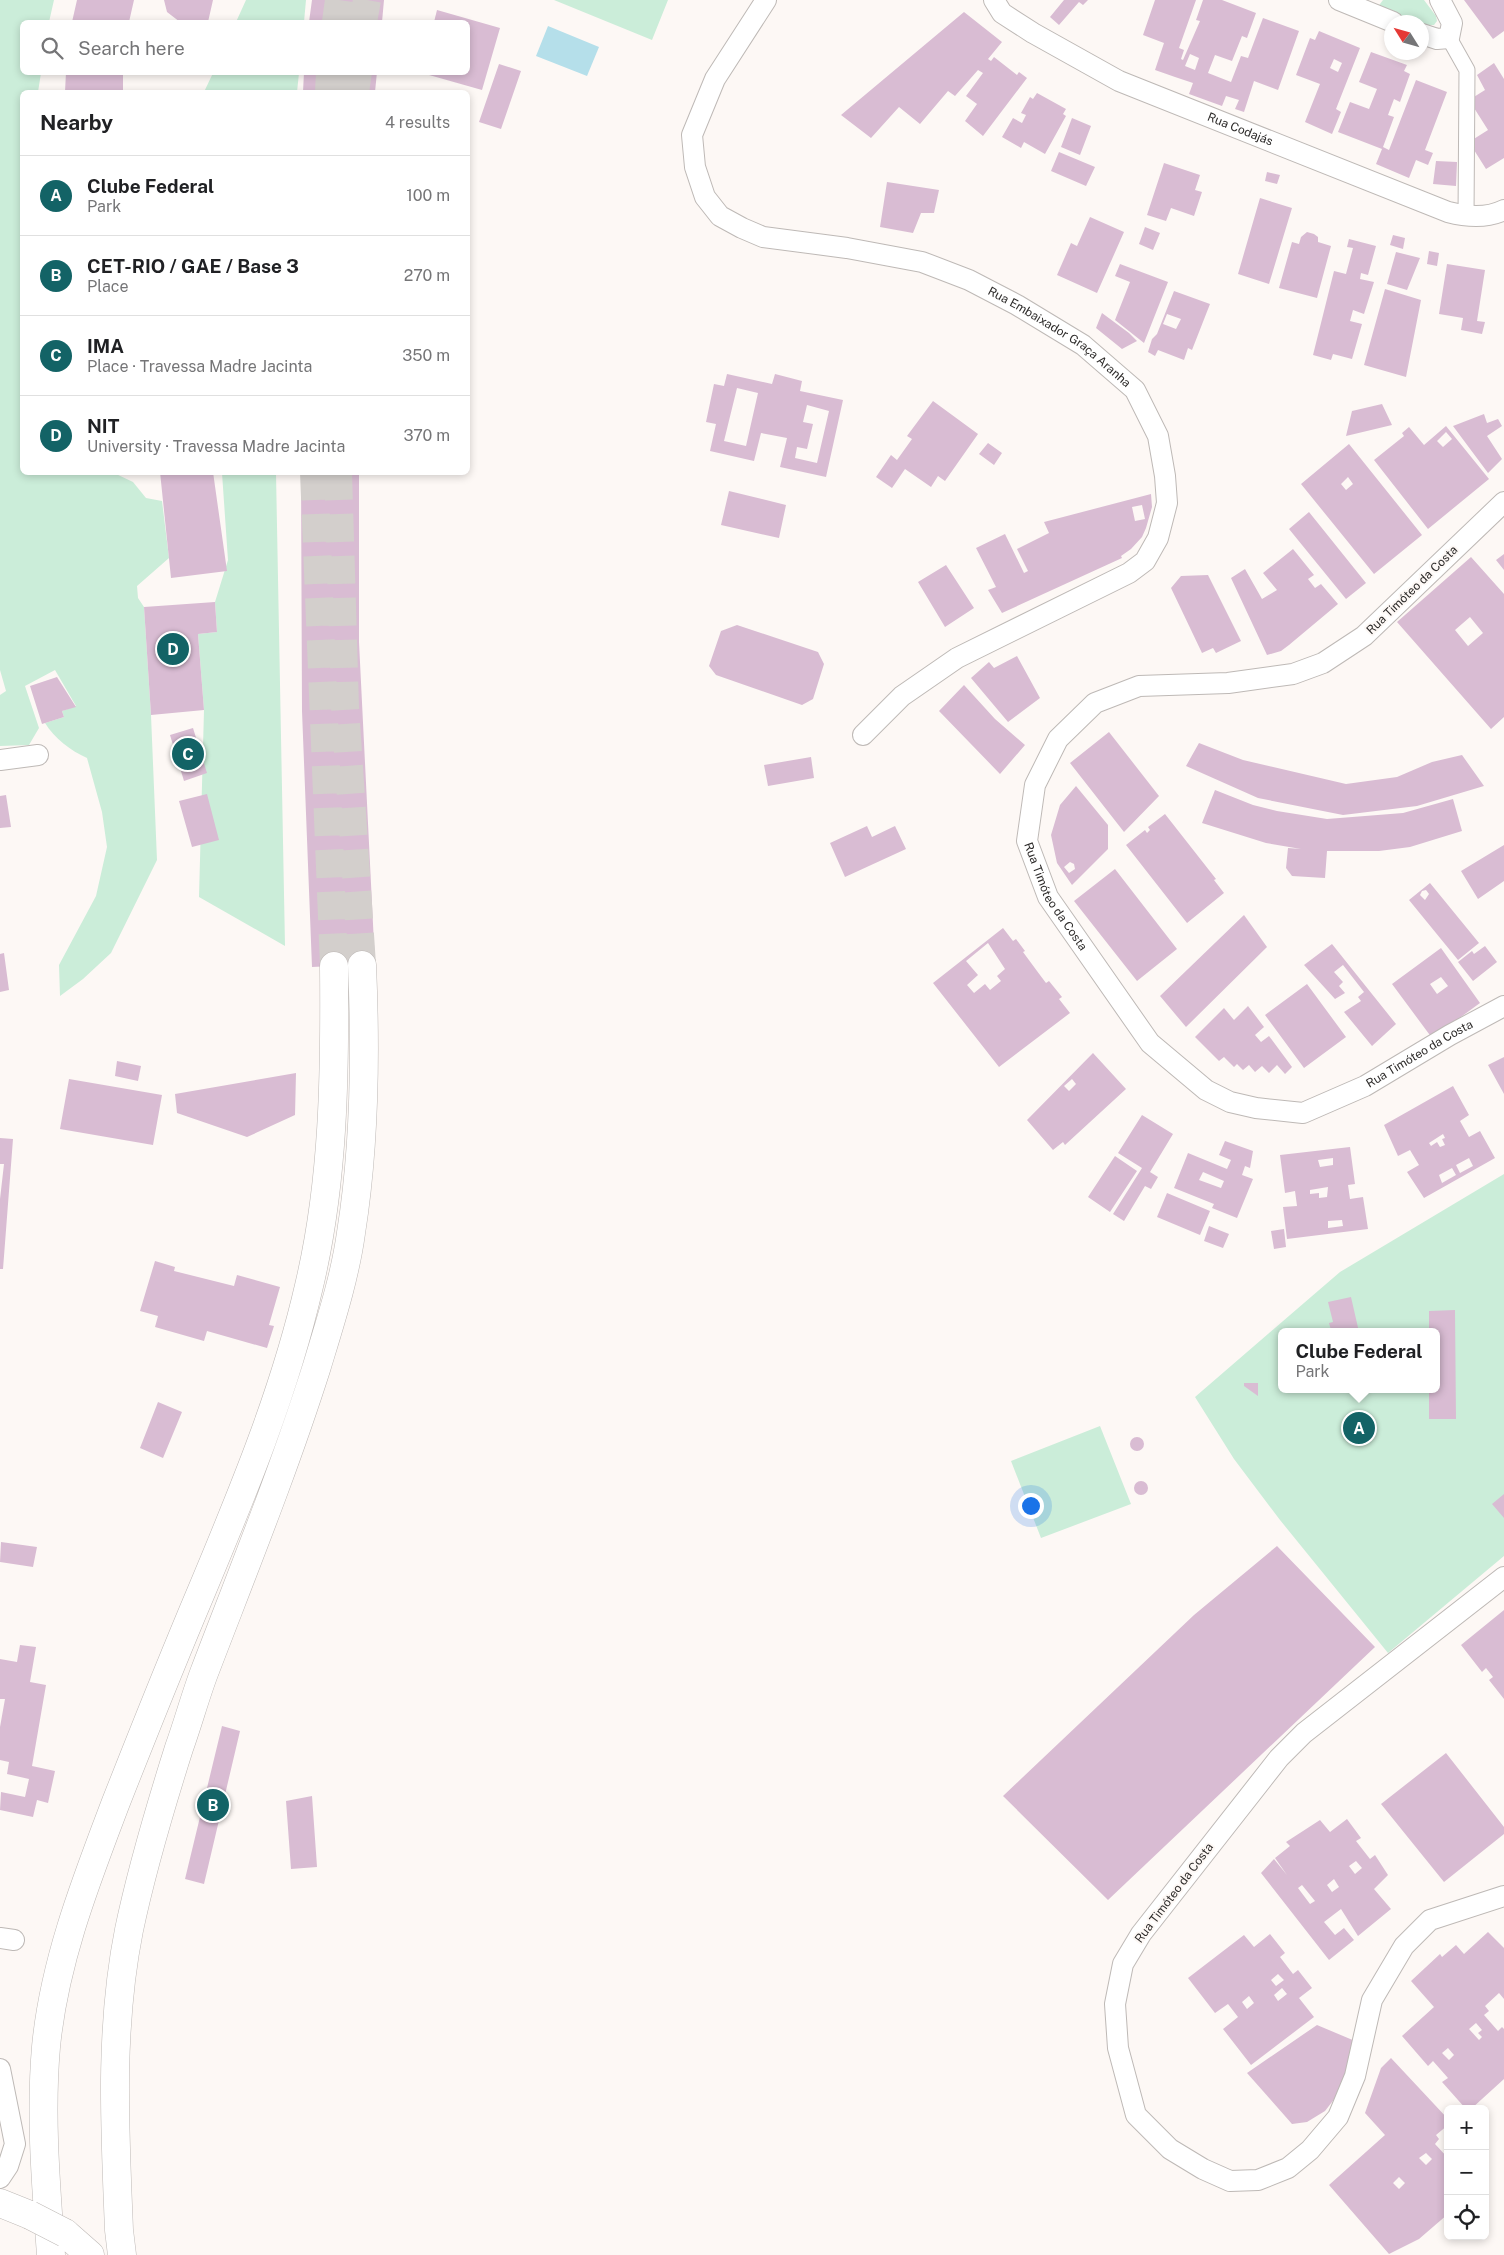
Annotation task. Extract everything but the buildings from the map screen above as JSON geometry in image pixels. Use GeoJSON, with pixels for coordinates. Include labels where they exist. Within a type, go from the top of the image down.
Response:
{"type":"FeatureCollection","features":[{"type":"Feature","properties":{"kind":"highway"},"geometry":{"type":"LineString","coordinates":[[122,2255],[119,2230],[114,2082],[118,2015],[129,1932],[157,1818],[202,1678],[270,1504],[300,1418],[326,1335],[351,1235],[361,1147],[364,1079],[362,965]]}},
{"type":"Feature","properties":{"kind":"highway"},"geometry":{"type":"LineString","coordinates":[[58,2244],[44,2170],[46,2046],[58,1984],[71,1927],[91,1868],[152,1709],[236,1509],[279,1392],[309,1288],[324,1208],[329,1161],[335,1069],[334,966]]}},
{"type":"Feature","properties":{"kind":"highway"},"geometry":{"type":"LineString","coordinates":[[0,2203],[30,2215],[58,2244],[90,2255]]}},
{"type":"Feature","properties":{"kind":"street","name":"Rua Embaixador Graça Aranha"},"geometry":{"type":"LineString","coordinates":[[766,0],[715,79],[692,135],[695,167],[705,197],[720,216],[763,237],[846,248],[922,262],[969,280],[1017,305],[1083,345],[1135,390],[1158,436],[1165,476],[1167,504],[1158,538],[1145,561],[1129,573],[957,658],[902,696],[863,735]]}},
{"type":"Feature","properties":{"kind":"street","name":"Rua Codajás"},"geometry":{"type":"LineString","coordinates":[[994,0],[1002,13],[1033,33],[1119,81],[1466,217],[1497,214],[1504,210]]}},
{"type":"Feature","properties":{"kind":"street"},"geometry":{"type":"LineString","coordinates":[[1339,0],[1384,18]]}},
{"type":"Feature","properties":{"kind":"street"},"geometry":{"type":"LineString","coordinates":[[1440,0],[1452,23],[1449,38],[1467,70],[1466,217]]}},
{"type":"Feature","properties":{"kind":"street"},"geometry":{"type":"LineString","coordinates":[[1429,36],[1437,39],[1449,38]]}},
{"type":"Feature","properties":{"kind":"street","name":"Rua Timóteo da Costa"},"geometry":{"type":"LineString","coordinates":[[1504,502],[1364,636],[1323,663],[1293,674],[1228,683],[1140,686],[1096,704],[1058,739],[1035,785],[1027,840],[1048,897],[1150,1043],[1206,1090],[1230,1102],[1256,1108],[1303,1113],[1365,1086],[1450,1035],[1504,1006]]}},
{"type":"Feature","properties":{"kind":"street"},"geometry":{"type":"LineString","coordinates":[[0,760],[38,755]]}},
{"type":"Feature","properties":{"kind":"street","name":"Rua Timóteo da Costa"},"geometry":{"type":"LineString","coordinates":[[1504,1577],[1304,1732],[1278,1758],[1141,1934],[1124,1964],[1115,2004],[1118,2048],[1136,2115],[1170,2149],[1230,2181],[1258,2180],[1288,2168],[1310,2150],[1338,2117],[1355,2076],[1372,2000],[1404,1946],[1430,1920],[1504,1896]]}},
{"type":"Feature","properties":{"kind":"street"},"geometry":{"type":"LineString","coordinates":[[0,2069],[15,2144],[8,2166],[0,2178]]}},
{"type":"Feature","properties":{"kind":"green space"},"geometry":{"type":"Polygon","coordinates":[[[0,0],[54,0],[49,20],[20,20],[20,75],[41,75],[38,90],[20,90],[20,475],[118,475],[133,482],[146,498],[162,501],[169,558],[137,586],[138,598],[144,607],[157,860],[111,953],[83,979],[60,996],[59,965],[96,896],[107,847],[102,812],[87,758],[63,744],[45,723],[64,717],[62,711],[76,706],[55,670],[25,686],[39,728],[29,745],[0,746],[0,695],[6,691],[0,670],[0,0]]]}},
{"type":"Feature","properties":{"kind":"green space"},"geometry":{"type":"Polygon","coordinates":[[[246,0],[306,0],[304,20],[237,20],[246,0]]]}},
{"type":"Feature","properties":{"kind":"green space"},"geometry":{"type":"Polygon","coordinates":[[[554,0],[668,0],[652,40],[554,0]]]}},
{"type":"Feature","properties":{"kind":"green space"},"geometry":{"type":"Polygon","coordinates":[[[1383,0],[1424,0],[1436,16],[1437,21],[1434,25],[1429,25],[1429,15],[1398,15],[1377,8],[1383,0]]]}},
{"type":"Feature","properties":{"kind":"green space"},"geometry":{"type":"Polygon","coordinates":[[[212,75],[299,75],[297,90],[205,90],[212,75]]]}},
{"type":"Feature","properties":{"kind":"green space"},"geometry":{"type":"Polygon","coordinates":[[[222,475],[276,475],[285,946],[199,897],[204,710],[198,634],[217,632],[215,602],[228,560],[222,475]]]}},
{"type":"Feature","properties":{"kind":"green space"},"geometry":{"type":"Polygon","coordinates":[[[1504,1174],[1504,1556],[1388,1653],[1280,1520],[1234,1459],[1195,1397],[1340,1272],[1504,1174]]]}},
{"type":"Feature","properties":{"kind":"green space"},"geometry":{"type":"Polygon","coordinates":[[[1100,1426],[1131,1504],[1041,1538],[1011,1461],[1100,1426]]]}},
{"type":"Feature","properties":{"kind":"water"},"geometry":{"type":"Polygon","coordinates":[[[548,26],[599,47],[587,76],[536,56],[548,26]]]}},
{"type":"Feature","properties":{"kind":"tunnel"},"geometry":{"type":"LineString","coordinates":[[336,20],[339,0]]}},
{"type":"Feature","properties":{"kind":"tunnel"},"geometry":{"type":"LineString","coordinates":[[363,20],[367,0]]}},
{"type":"Feature","properties":{"kind":"tunnel"},"geometry":{"type":"LineString","coordinates":[[329,90],[330,75]]}},
{"type":"Feature","properties":{"kind":"tunnel"},"geometry":{"type":"LineString","coordinates":[[355,90],[358,75]]}},
{"type":"Feature","properties":{"kind":"tunnel"},"geometry":{"type":"LineString","coordinates":[[314,475],[334,966]]}},
{"type":"Feature","properties":{"kind":"tunnel"},"geometry":{"type":"LineString","coordinates":[[338,475],[345,707],[362,965]]}},
{"type":"Feature","properties":{"kind":"place","name":"NIT"},"geometry":{"type":"Point","coordinates":[173,649]}},
{"type":"Feature","properties":{"kind":"place","name":"IMA"},"geometry":{"type":"Point","coordinates":[188,754]}},
{"type":"Feature","properties":{"kind":"place","name":"Clube Federal"},"geometry":{"type":"Point","coordinates":[1359,1428]}},
{"type":"Feature","properties":{"kind":"place","name":"CET-RIO / GAE / Base 3"},"geometry":{"type":"Point","coordinates":[213,1805]}}]}
